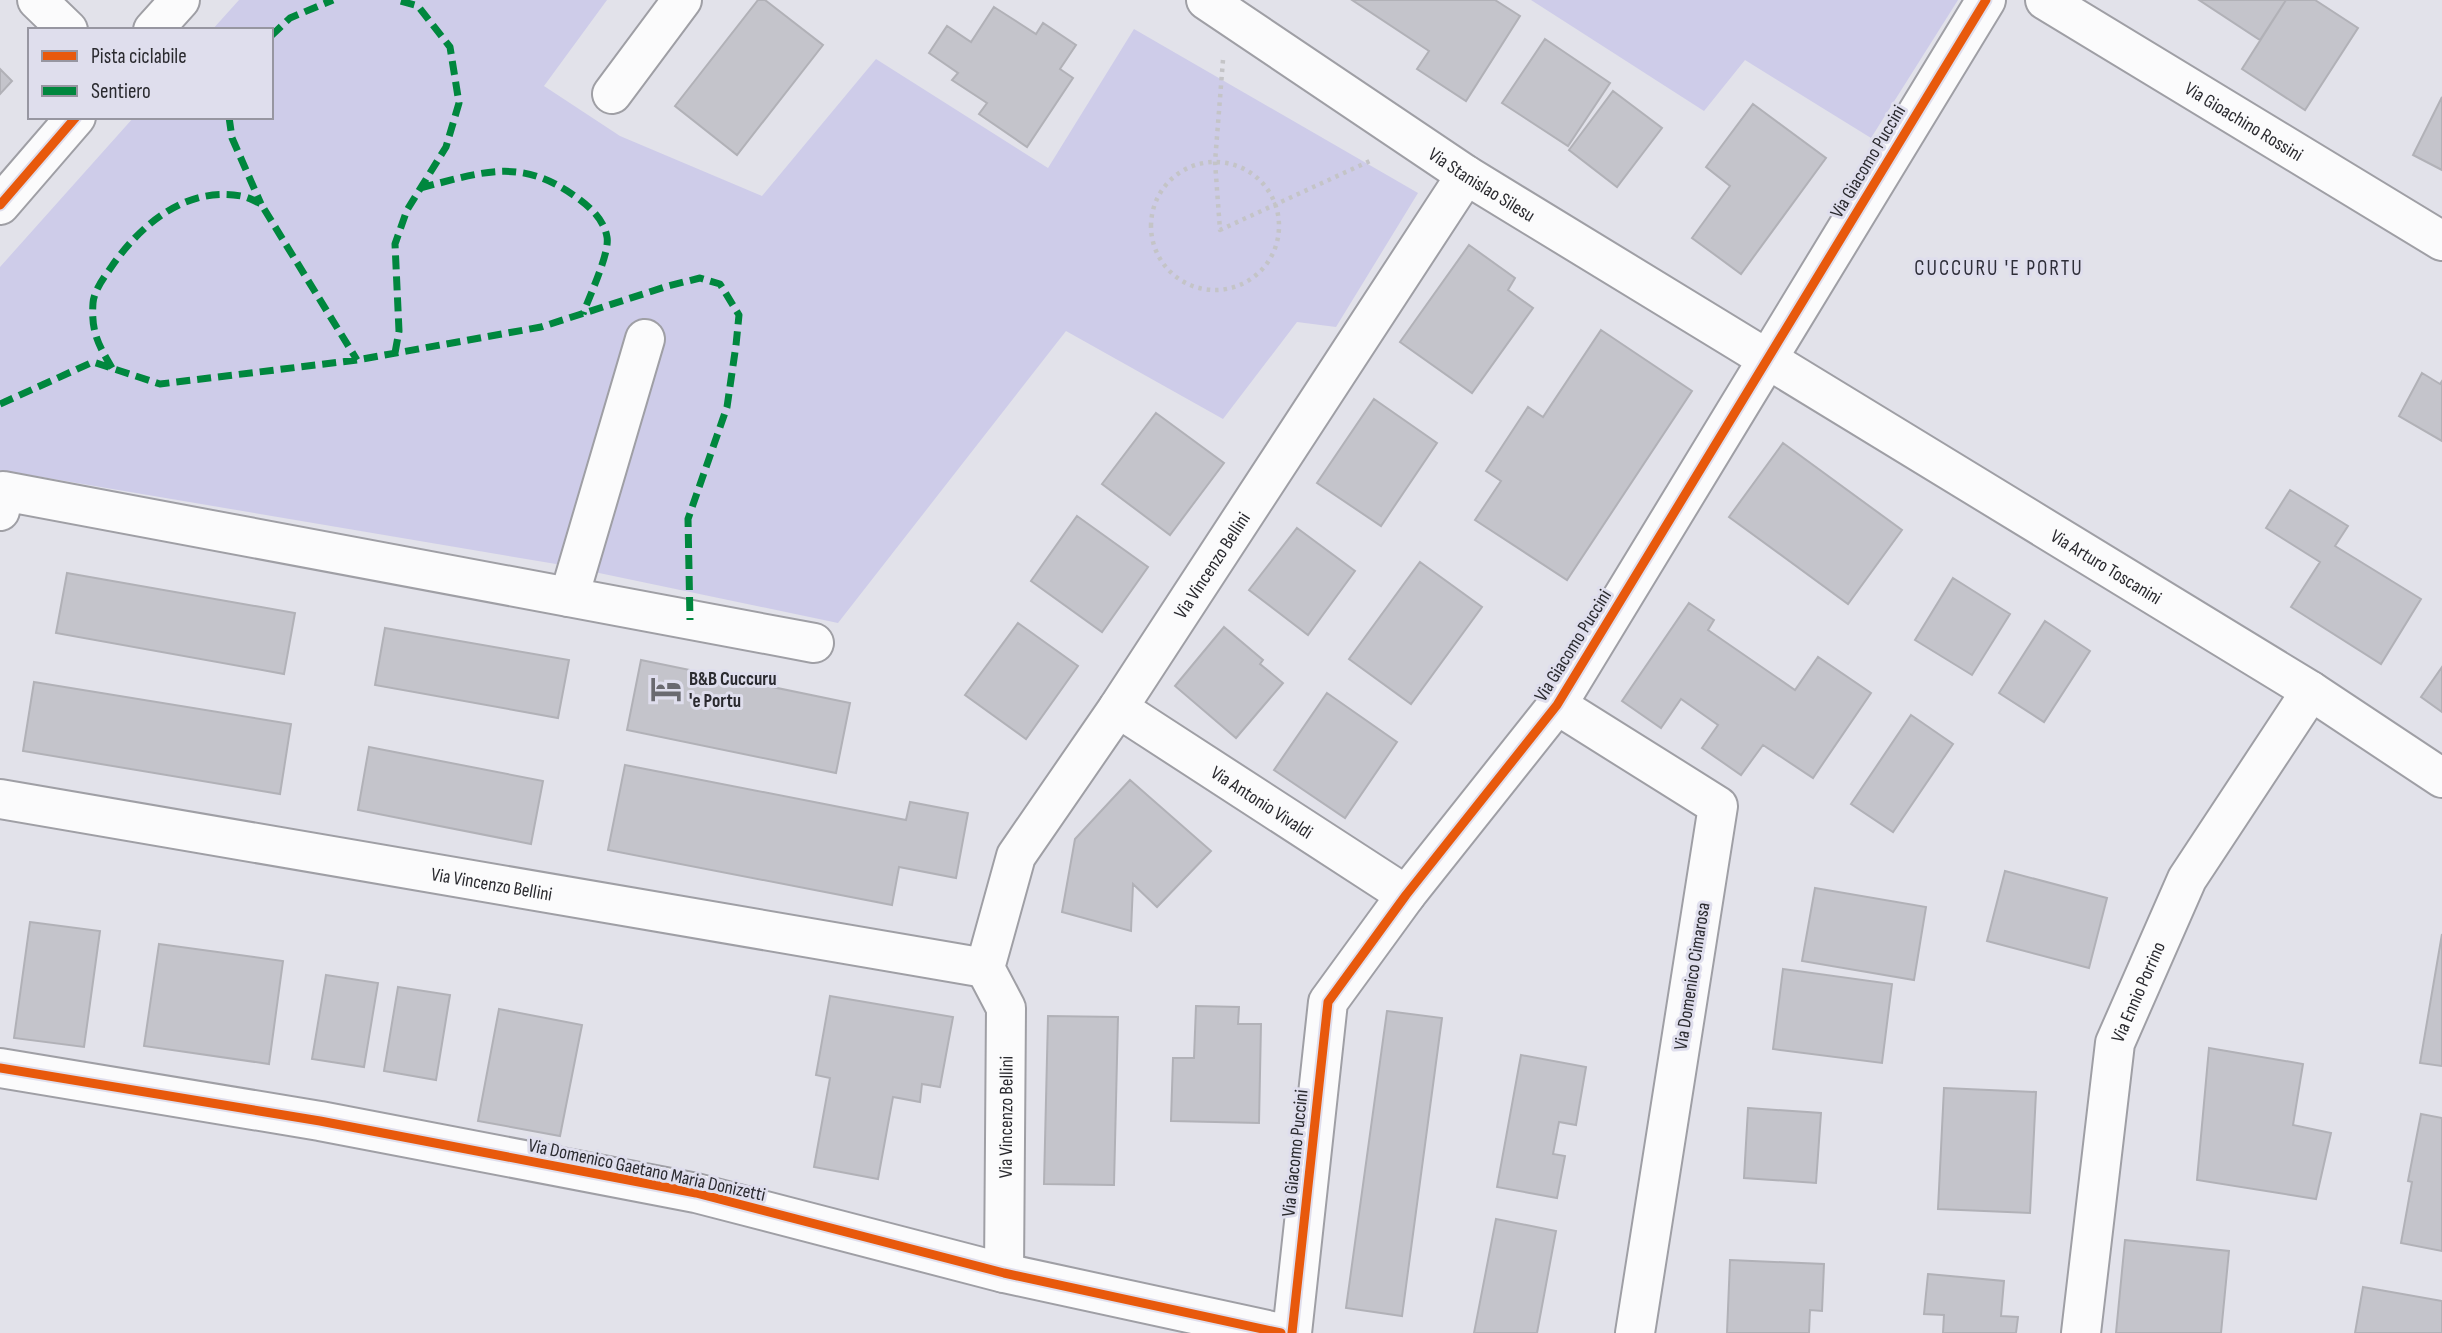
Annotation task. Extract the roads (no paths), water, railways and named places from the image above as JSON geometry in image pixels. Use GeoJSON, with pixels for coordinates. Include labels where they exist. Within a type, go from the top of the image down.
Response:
{"type":"FeatureCollection","features":[{"type":"Feature","properties":{"kind":"street"},"geometry":{"type":"LineString","coordinates":[[37,0],[66,28]]}},
{"type":"Feature","properties":{"kind":"street"},"geometry":{"type":"LineString","coordinates":[[155,28],[180,0]]}},
{"type":"Feature","properties":{"kind":"street"},"geometry":{"type":"LineString","coordinates":[[612,94],[681,0]]}},
{"type":"Feature","properties":{"kind":"street","name":"Via Giacomo Puccini"},"geometry":{"type":"LineString","coordinates":[[1292,1333],[1328,1002],[1406,895],[1557,705],[1986,0]]}},
{"type":"Feature","properties":{"kind":"street","name":"Via Gioachino Rossini"},"geometry":{"type":"LineString","coordinates":[[2045,0],[2442,241]]}},
{"type":"Feature","properties":{"kind":"street","name":"Via Stanislao Silesu"},"geometry":{"type":"LineString","coordinates":[[1216,7],[1466,175],[1768,359]]}},
{"type":"Feature","properties":{"kind":"street"},"geometry":{"type":"LineString","coordinates":[[0,205],[74,119]]}},
{"type":"Feature","properties":{"kind":"street","name":"Via Vincenzo Bellini"},"geometry":{"type":"LineString","coordinates":[[1004,1273],[1006,1008],[985,968],[1016,856],[1118,708],[1466,175]]}},
{"type":"Feature","properties":{"kind":"street"},"geometry":{"type":"LineString","coordinates":[[569,597],[645,339]]}},
{"type":"Feature","properties":{"kind":"street","name":"Via Arturo Toscanini"},"geometry":{"type":"LineString","coordinates":[[1768,359],[2311,691],[2442,778]]}},
{"type":"Feature","properties":{"kind":"street"},"geometry":{"type":"LineString","coordinates":[[0,512],[4,491],[814,643]]}},
{"type":"Feature","properties":{"kind":"street","name":"Via Ennio Porrino"},"geometry":{"type":"LineString","coordinates":[[2081,1333],[2115,1043],[2187,878],[2311,691]]}},
{"type":"Feature","properties":{"kind":"street","name":"Via Domenico Cimarosa"},"geometry":{"type":"LineString","coordinates":[[1557,705],[1718,807],[1635,1333]]}},
{"type":"Feature","properties":{"kind":"street","name":"Via Antonio Vivaldi"},"geometry":{"type":"LineString","coordinates":[[1118,708],[1406,895]]}},
{"type":"Feature","properties":{"kind":"street","name":"Via Vincenzo Bellini"},"geometry":{"type":"LineString","coordinates":[[0,799],[985,968]]}},
{"type":"Feature","properties":{"kind":"street","name":"Via Domenico Gaetano Maria Donizetti"},"geometry":{"type":"LineString","coordinates":[[0,1068],[320,1121],[696,1193],[1004,1273],[1282,1333]]}},
{"type":"Feature","properties":{"kind":"place","name":"B&B Cuccuru 'e Portu"},"geometry":{"type":"Point","coordinates":[666,689]}},
{"type":"Feature","properties":{"kind":"district","name":"CUCCURU 'E PORTU"},"geometry":{"type":"Point","coordinates":[1999,268]}}]}
